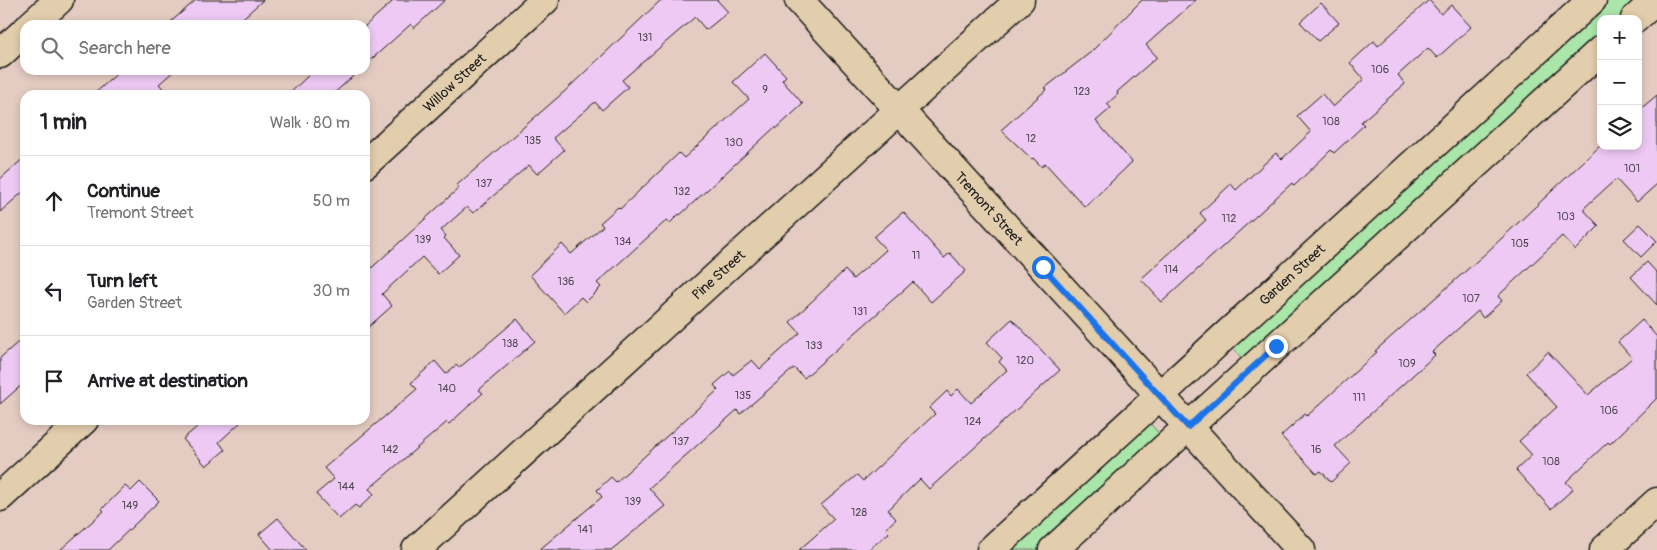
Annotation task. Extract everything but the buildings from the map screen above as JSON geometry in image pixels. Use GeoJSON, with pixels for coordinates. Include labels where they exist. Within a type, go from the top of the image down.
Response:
{"type":"FeatureCollection","features":[{"type":"Feature","properties":{"kind":"street"},"geometry":{"type":"LineString","coordinates":[[37,20],[59,0]]}},
{"type":"Feature","properties":{"kind":"street","name":"Willow Street"},"geometry":{"type":"LineString","coordinates":[[370,159],[545,0]]}},
{"type":"Feature","properties":{"kind":"street","name":"Tremont Street"},"geometry":{"type":"LineString","coordinates":[[799,0],[1300,550]]}},
{"type":"Feature","properties":{"kind":"street","name":"Pine Street"},"geometry":{"type":"LineString","coordinates":[[416,550],[1020,0]]}},
{"type":"Feature","properties":{"kind":"street","name":"Garden Street"},"geometry":{"type":"LineString","coordinates":[[991,550],[1592,0]]}},
{"type":"Feature","properties":{"kind":"street"},"geometry":{"type":"LineString","coordinates":[[1639,15],[1656,0]]}},
{"type":"Feature","properties":{"kind":"street"},"geometry":{"type":"LineString","coordinates":[[0,54],[20,36]]}},
{"type":"Feature","properties":{"kind":"street"},"geometry":{"type":"LineString","coordinates":[[1053,550],[1597,54]]}},
{"type":"Feature","properties":{"kind":"street"},"geometry":{"type":"LineString","coordinates":[[0,497],[79,425]]}},
{"type":"Feature","properties":{"kind":"street"},"geometry":{"type":"LineString","coordinates":[[1604,550],[1657,502]]}},
{"type":"Feature","properties":{"kind":"green space"},"geometry":{"type":"Polygon","coordinates":[[[1599,0],[1648,0],[1631,15],[1597,15],[1597,47],[1248,366],[1227,340],[1599,0]]]}},
{"type":"Feature","properties":{"kind":"green space"},"geometry":{"type":"Polygon","coordinates":[[[1144,417],[1166,441],[1047,550],[997,550],[1144,417]]]}},
{"type":"Feature","properties":{"kind":"route"},"geometry":{"type":"LineString","coordinates":[[1043,267],[1188,427],[1276,346]]}}]}
